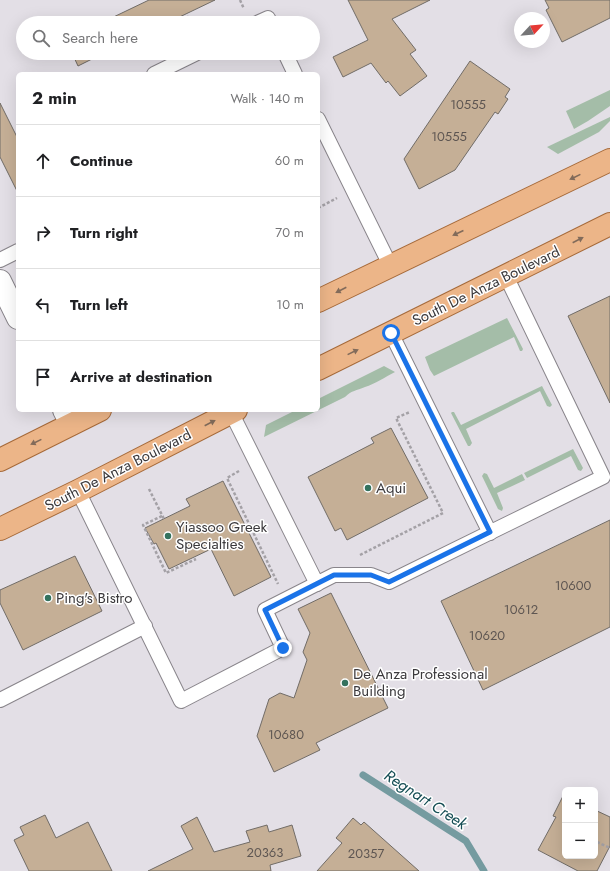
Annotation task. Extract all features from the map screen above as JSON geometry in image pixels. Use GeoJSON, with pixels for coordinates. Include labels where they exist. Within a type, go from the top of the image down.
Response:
{"type":"FeatureCollection","features":[{"type":"Feature","properties":{"kind":"main road"},"geometry":{"type":"LineString","coordinates":[[320,300],[610,160]]}},
{"type":"Feature","properties":{"kind":"main road","name":"South De Anza Boulevard"},"geometry":{"type":"LineString","coordinates":[[320,368],[610,224]]}},
{"type":"Feature","properties":{"kind":"main road"},"geometry":{"type":"LineString","coordinates":[[0,460],[68,417],[91,412]]}},
{"type":"Feature","properties":{"kind":"main road","name":"South De Anza Boulevard"},"geometry":{"type":"LineString","coordinates":[[0,529],[78,491],[231,412]]}},
{"type":"Feature","properties":{"kind":"street"},"geometry":{"type":"LineString","coordinates":[[0,281],[16,314]]}},
{"type":"Feature","properties":{"kind":"lane"},"geometry":{"type":"LineString","coordinates":[[158,72],[183,60]]}},
{"type":"Feature","properties":{"kind":"lane"},"geometry":{"type":"LineString","coordinates":[[289,60],[295,72]]}},
{"type":"Feature","properties":{"kind":"lane"},"geometry":{"type":"LineString","coordinates":[[320,123],[390,265]]}},
{"type":"Feature","properties":{"kind":"lane"},"geometry":{"type":"LineString","coordinates":[[0,260],[16,252]]}},
{"type":"Feature","properties":{"kind":"lane"},"geometry":{"type":"LineString","coordinates":[[78,491],[181,701],[283,648],[265,610],[334,575],[371,575],[389,582],[603,476],[506,276]]}},
{"type":"Feature","properties":{"kind":"lane"},"geometry":{"type":"LineString","coordinates":[[391,333],[490,532]]}},
{"type":"Feature","properties":{"kind":"lane"},"geometry":{"type":"LineString","coordinates":[[233,412],[317,584]]}},
{"type":"Feature","properties":{"kind":"lane"},"geometry":{"type":"LineString","coordinates":[[0,699],[145,626]]}},
{"type":"Feature","properties":{"kind":"path"},"geometry":{"type":"LineString","coordinates":[[240,0],[244,10]]}},
{"type":"Feature","properties":{"kind":"path"},"geometry":{"type":"LineString","coordinates":[[320,207],[339,197]]}},
{"type":"Feature","properties":{"kind":"path"},"geometry":{"type":"LineString","coordinates":[[355,557],[442,513],[396,418],[411,411]]}},
{"type":"Feature","properties":{"kind":"path"},"geometry":{"type":"LineString","coordinates":[[236,464],[240,471],[227,478],[285,600]]}},
{"type":"Feature","properties":{"kind":"path"},"geometry":{"type":"LineString","coordinates":[[149,488],[163,517],[143,525],[166,573],[196,559]]}},
{"type":"Feature","properties":{"kind":"path"},"geometry":{"type":"LineString","coordinates":[[598,842],[610,848]]}},
{"type":"Feature","properties":{"kind":"green space"},"geometry":{"type":"Polygon","coordinates":[[[610,90],[610,106],[574,129],[566,111],[610,90]]]}},
{"type":"Feature","properties":{"kind":"green space"},"geometry":{"type":"Polygon","coordinates":[[[610,117],[610,121],[599,132],[558,154],[547,147],[610,117]]]}},
{"type":"Feature","properties":{"kind":"green space"},"geometry":{"type":"Polygon","coordinates":[[[507,318],[523,349],[522,351],[520,351],[514,337],[434,376],[425,357],[507,318]]]}},
{"type":"Feature","properties":{"kind":"green space"},"geometry":{"type":"Polygon","coordinates":[[[384,366],[395,372],[352,392],[320,409],[320,398],[384,366]]]}},
{"type":"Feature","properties":{"kind":"green space"},"geometry":{"type":"Polygon","coordinates":[[[542,386],[552,405],[550,407],[547,406],[540,391],[466,429],[472,443],[468,446],[451,413],[452,412],[454,412],[461,425],[542,386]]]}},
{"type":"Feature","properties":{"kind":"green space"},"geometry":{"type":"Polygon","coordinates":[[[292,412],[315,412],[264,437],[266,425],[292,412]]]}},
{"type":"Feature","properties":{"kind":"green space"},"geometry":{"type":"Polygon","coordinates":[[[573,449],[583,468],[581,471],[578,470],[571,456],[527,478],[524,473],[573,449]]]}},
{"type":"Feature","properties":{"kind":"green space"},"geometry":{"type":"Polygon","coordinates":[[[484,473],[487,474],[494,488],[522,474],[525,480],[497,493],[503,508],[502,511],[498,509],[482,476],[484,473]]]}},
{"type":"Feature","properties":{"kind":"building"},"geometry":{"type":"Polygon","coordinates":[[[149,0],[215,0],[182,16],[116,16],[149,0]]]}},
{"type":"Feature","properties":{"kind":"building"},"geometry":{"type":"Polygon","coordinates":[[[348,0],[430,0],[392,19],[416,50],[410,54],[427,76],[400,96],[388,81],[386,83],[371,63],[343,77],[333,57],[368,40],[348,0]]]}},
{"type":"Feature","properties":{"kind":"building"},"geometry":{"type":"Polygon","coordinates":[[[545,0],[610,0],[610,18],[562,42],[550,18],[550,12],[547,12],[546,10],[549,8],[545,0]]]}},
{"type":"Feature","properties":{"kind":"building"},"geometry":{"type":"Polygon","coordinates":[[[75,60],[90,60],[78,66],[75,60]]]}},
{"type":"Feature","properties":{"kind":"building"},"geometry":{"type":"Polygon","coordinates":[[[470,61],[510,89],[505,97],[508,99],[498,114],[495,112],[455,170],[419,189],[404,159],[470,61]]]}},
{"type":"Feature","properties":{"kind":"building"},"geometry":{"type":"Polygon","coordinates":[[[0,103],[16,135],[16,189],[0,157],[0,103]]]}},
{"type":"Feature","properties":{"kind":"building"},"geometry":{"type":"Polygon","coordinates":[[[610,296],[610,403],[568,316],[610,296]]]}},
{"type":"Feature","properties":{"kind":"building","name":"Aqui"},"geometry":{"type":"Polygon","coordinates":[[[391,428],[428,498],[347,540],[341,528],[335,531],[308,477],[374,443],[371,438],[391,428]]]}},
{"type":"Feature","properties":{"kind":"building"},"geometry":{"type":"Polygon","coordinates":[[[223,481],[271,577],[234,596],[211,549],[169,569],[156,543],[154,544],[145,528],[190,506],[186,499],[223,481]]]}},
{"type":"Feature","properties":{"kind":"building"},"geometry":{"type":"Polygon","coordinates":[[[610,520],[610,627],[483,690],[441,601],[610,520]]]}},
{"type":"Feature","properties":{"kind":"building","name":"Ping's Bistro"},"geometry":{"type":"Polygon","coordinates":[[[75,556],[102,611],[23,650],[0,603],[0,590],[75,556]]]}},
{"type":"Feature","properties":{"kind":"building","name":"De Anza Professional Building"},"geometry":{"type":"Polygon","coordinates":[[[331,593],[388,708],[316,743],[320,750],[274,772],[257,736],[269,699],[280,693],[294,698],[307,660],[303,652],[310,633],[298,609],[331,593]]]}},
{"type":"Feature","properties":{"kind":"building"},"geometry":{"type":"Polygon","coordinates":[[[562,798],[562,859],[598,859],[598,811],[610,817],[610,846],[597,871],[578,871],[538,850],[556,817],[553,816],[562,798]]]}},
{"type":"Feature","properties":{"kind":"building"},"geometry":{"type":"Polygon","coordinates":[[[45,815],[56,838],[88,822],[112,871],[29,871],[14,840],[24,835],[20,827],[45,815]]]}},
{"type":"Feature","properties":{"kind":"building"},"geometry":{"type":"Polygon","coordinates":[[[197,817],[214,852],[250,842],[246,831],[267,825],[269,832],[292,825],[301,856],[270,865],[271,871],[148,871],[193,849],[181,826],[197,817]]]}},
{"type":"Feature","properties":{"kind":"building"},"geometry":{"type":"Polygon","coordinates":[[[353,818],[361,825],[364,822],[419,871],[317,871],[342,843],[336,838],[353,818]]]}},
{"type":"Feature","properties":{"kind":"waterway","name":"Regnart Creek"},"geometry":{"type":"LineString","coordinates":[[363,775],[466,841],[484,871]]}},
{"type":"Feature","properties":{"kind":"place","name":"Aqui"},"geometry":{"type":"Point","coordinates":[368,488]}},
{"type":"Feature","properties":{"kind":"place","name":"Yiassoo Greek Specialties"},"geometry":{"type":"Point","coordinates":[168,536]}},
{"type":"Feature","properties":{"kind":"place","name":"Ping's Bistro"},"geometry":{"type":"Point","coordinates":[48,598]}},
{"type":"Feature","properties":{"kind":"place","name":"De Anza Professional Building"},"geometry":{"type":"Point","coordinates":[345,683]}},
{"type":"Feature","properties":{"kind":"route"},"geometry":{"type":"LineString","coordinates":[[283,648],[265,610],[334,575],[371,575],[389,582],[490,532],[391,333]]}}]}
